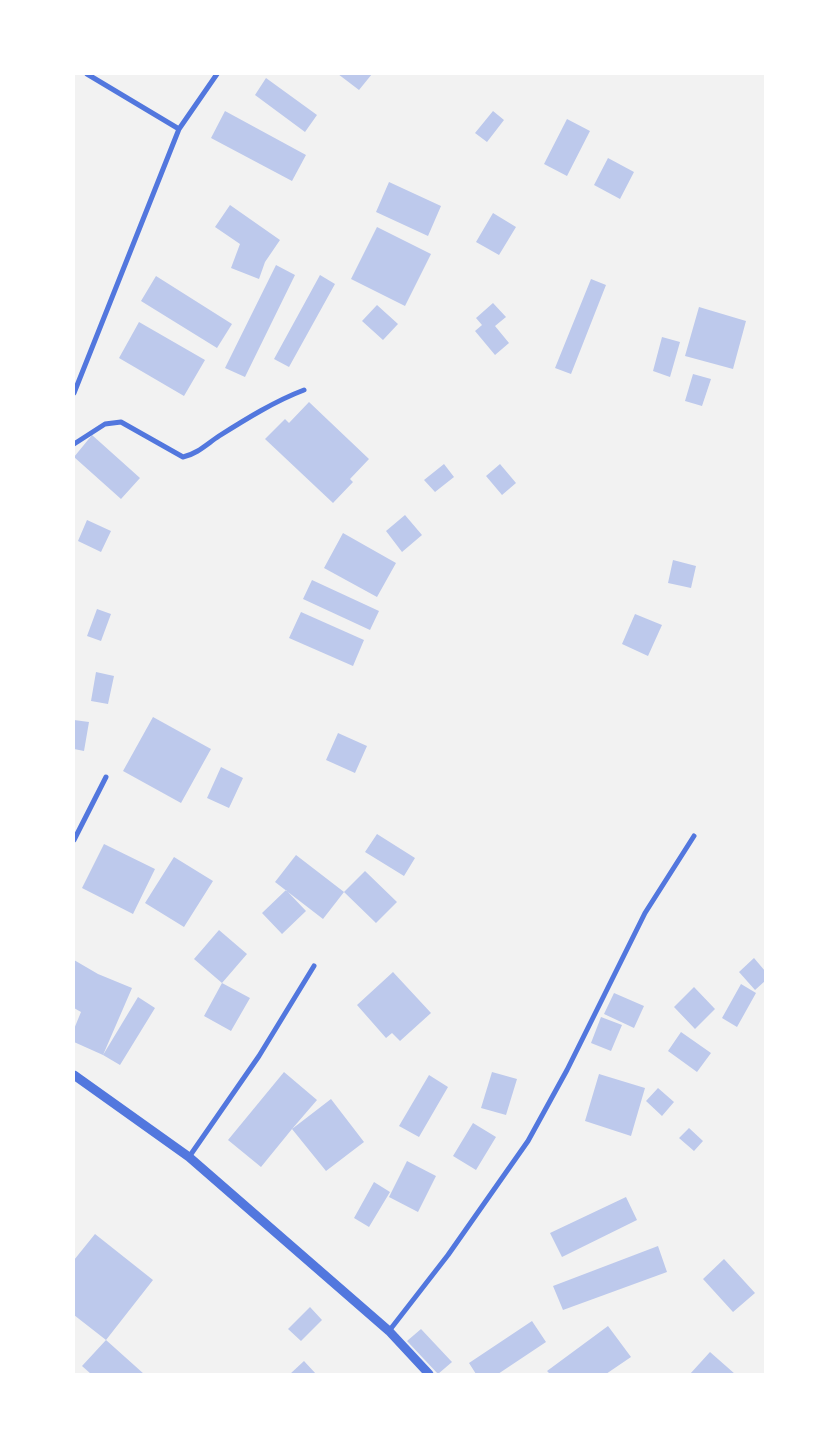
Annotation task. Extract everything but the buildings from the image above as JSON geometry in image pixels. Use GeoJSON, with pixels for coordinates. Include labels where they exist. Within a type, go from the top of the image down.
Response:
{"type":"FeatureCollection","features":[{"type":"Feature","properties":{"kind":"street"},"geometry":{"type":"LineString","coordinates":[[87,74],[178,129]]}},
{"type":"Feature","properties":{"kind":"street"},"geometry":{"type":"LineString","coordinates":[[74,394],[178,129],[217,74]]}},
{"type":"Feature","properties":{"kind":"street"},"geometry":{"type":"LineString","coordinates":[[74,444],[105,424],[121,422],[183,457],[193,455],[220,436],[286,397],[304,390]]}},
{"type":"Feature","properties":{"kind":"street"},"geometry":{"type":"LineString","coordinates":[[74,840],[106,776]]}},
{"type":"Feature","properties":{"kind":"street"},"geometry":{"type":"LineString","coordinates":[[389,1331],[448,1255],[528,1141],[567,1070],[646,913],[694,836]]}},
{"type":"Feature","properties":{"kind":"street"},"geometry":{"type":"LineString","coordinates":[[189,1157],[259,1056],[314,966]]}},
{"type":"Feature","properties":{"kind":"street"},"geometry":{"type":"LineString","coordinates":[[74,1075],[189,1157],[389,1331],[429,1374]]}}]}
